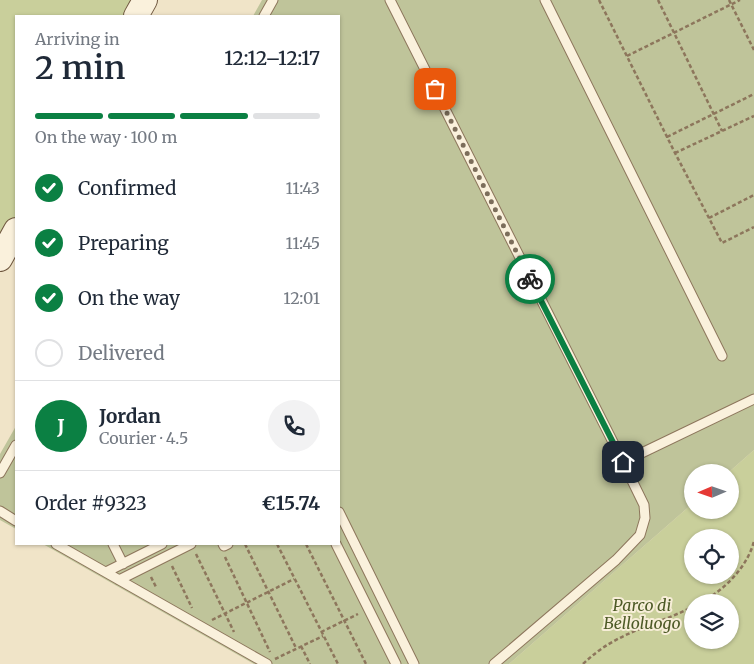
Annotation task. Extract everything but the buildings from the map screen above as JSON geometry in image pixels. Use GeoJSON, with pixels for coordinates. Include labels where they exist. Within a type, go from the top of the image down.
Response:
{"type":"FeatureCollection","features":[{"type":"Feature","properties":{"kind":"main road"},"geometry":{"type":"LineString","coordinates":[[137,15],[145,0]]}},
{"type":"Feature","properties":{"kind":"main road"},"geometry":{"type":"LineString","coordinates":[[0,259],[15,232]]}},
{"type":"Feature","properties":{"kind":"lane"},"geometry":{"type":"LineString","coordinates":[[265,15],[273,0]]}},
{"type":"Feature","properties":{"kind":"lane"},"geometry":{"type":"LineString","coordinates":[[390,0],[644,505],[645,518],[640,535],[616,560],[494,664]]}},
{"type":"Feature","properties":{"kind":"lane"},"geometry":{"type":"LineString","coordinates":[[545,0],[722,356]]}},
{"type":"Feature","properties":{"kind":"lane"},"geometry":{"type":"LineString","coordinates":[[623,462],[754,399]]}},
{"type":"Feature","properties":{"kind":"lane"},"geometry":{"type":"LineString","coordinates":[[2,470],[15,452]]}},
{"type":"Feature","properties":{"kind":"lane"},"geometry":{"type":"LineString","coordinates":[[0,511],[15,520]]}},
{"type":"Feature","properties":{"kind":"lane"},"geometry":{"type":"LineString","coordinates":[[340,514],[414,664]]}},
{"type":"Feature","properties":{"kind":"lane"},"geometry":{"type":"LineString","coordinates":[[58,545],[244,651],[270,662]]}},
{"type":"Feature","properties":{"kind":"lane"},"geometry":{"type":"LineString","coordinates":[[114,545],[123,564]]}},
{"type":"Feature","properties":{"kind":"lane"},"geometry":{"type":"LineString","coordinates":[[106,572],[160,545]]}},
{"type":"Feature","properties":{"kind":"lane"},"geometry":{"type":"LineString","coordinates":[[119,580],[189,545]]}},
{"type":"Feature","properties":{"kind":"lane"},"geometry":{"type":"LineString","coordinates":[[336,545],[396,664]]}},
{"type":"Feature","properties":{"kind":"path"},"geometry":{"type":"LineString","coordinates":[[599,0],[722,243],[754,227]]}},
{"type":"Feature","properties":{"kind":"path"},"geometry":{"type":"LineString","coordinates":[[658,0],[722,131]]}},
{"type":"Feature","properties":{"kind":"path"},"geometry":{"type":"LineString","coordinates":[[729,0],[754,50]]}},
{"type":"Feature","properties":{"kind":"path"},"geometry":{"type":"LineString","coordinates":[[627,56],[740,0]]}},
{"type":"Feature","properties":{"kind":"path"},"geometry":{"type":"LineString","coordinates":[[667,137],[754,94]]}},
{"type":"Feature","properties":{"kind":"path"},"geometry":{"type":"LineString","coordinates":[[675,153],[754,116]]}},
{"type":"Feature","properties":{"kind":"path"},"geometry":{"type":"LineString","coordinates":[[709,218],[754,195]]}},
{"type":"Feature","properties":{"kind":"path"},"geometry":{"type":"LineString","coordinates":[[714,594],[737,573],[751,553],[754,541]]}},
{"type":"Feature","properties":{"kind":"path"},"geometry":{"type":"LineString","coordinates":[[191,545],[244,651]]}},
{"type":"Feature","properties":{"kind":"path"},"geometry":{"type":"LineString","coordinates":[[225,545],[222,552],[246,603],[271,664]]}},
{"type":"Feature","properties":{"kind":"path"},"geometry":{"type":"LineString","coordinates":[[246,545],[296,648]]}},
{"type":"Feature","properties":{"kind":"path"},"geometry":{"type":"LineString","coordinates":[[277,545],[338,664]]}},
{"type":"Feature","properties":{"kind":"path"},"geometry":{"type":"LineString","coordinates":[[306,545],[366,664]]}},
{"type":"Feature","properties":{"kind":"path"},"geometry":{"type":"LineString","coordinates":[[168,555],[200,626],[294,579]]}},
{"type":"Feature","properties":{"kind":"path"},"geometry":{"type":"LineString","coordinates":[[270,662],[368,608]]}},
{"type":"Feature","properties":{"kind":"path"},"geometry":{"type":"LineString","coordinates":[[583,664],[594,653],[613,640],[684,611]]}},
{"type":"Feature","properties":{"kind":"path"},"geometry":{"type":"LineString","coordinates":[[301,646],[310,664]]}},
{"type":"Feature","properties":{"kind":"green space"},"geometry":{"type":"Polygon","coordinates":[[[0,0],[135,0],[128,15],[15,15],[15,217],[0,244],[0,0]]]}},
{"type":"Feature","properties":{"kind":"green space"},"geometry":{"type":"Polygon","coordinates":[[[262,0],[754,0],[754,450],[738,464],[684,464],[684,511],[509,664],[254,664],[45,545],[340,545],[340,15],[254,15],[262,0]]]}},
{"type":"Feature","properties":{"kind":"green space"},"geometry":{"type":"Polygon","coordinates":[[[15,428],[15,528],[0,520],[0,454],[15,428]]]}},
{"type":"Feature","properties":{"kind":"green space","name":"Parco di Belloluogo"},"geometry":{"type":"Polygon","coordinates":[[[754,450],[754,664],[509,664],[684,511],[684,519],[739,519],[738,464],[754,450]]]}},
{"type":"Feature","properties":{"kind":"way so far"},"geometry":{"type":"LineString","coordinates":[[435,89],[530,279]]}},
{"type":"Feature","properties":{"kind":"route"},"geometry":{"type":"LineString","coordinates":[[530,279],[623,462]]}}]}
